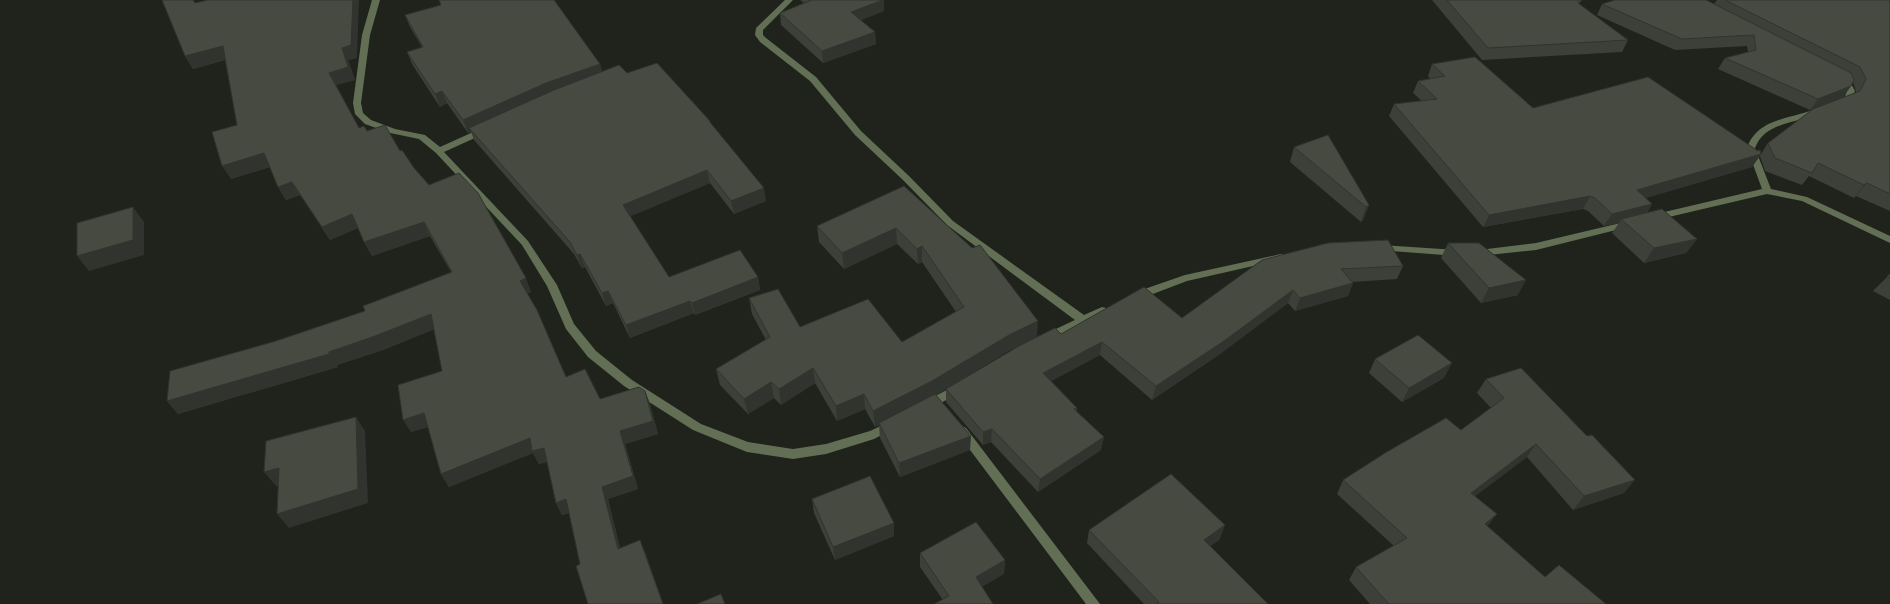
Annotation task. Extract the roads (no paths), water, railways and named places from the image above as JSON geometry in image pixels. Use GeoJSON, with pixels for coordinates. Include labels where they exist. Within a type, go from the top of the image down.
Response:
{"type":"FeatureCollection","features":[{"type":"Feature","properties":{"kind":"street"},"geometry":{"type":"LineString","coordinates":[[376,0],[366,34],[357,102],[359,114],[368,122],[393,131],[422,138],[439,151],[525,243],[552,285],[570,326],[592,354],[628,383],[697,427],[747,447],[793,454],[826,449],[874,434],[902,419]]}},
{"type":"Feature","properties":{"kind":"street"},"geometry":{"type":"LineString","coordinates":[[789,0],[759,30],[759,35],[813,79],[858,133],[906,178],[950,223],[1083,320]]}},
{"type":"Feature","properties":{"kind":"street"},"geometry":{"type":"LineString","coordinates":[[1767,191],[1750,148],[1756,136],[1777,124],[1847,100],[1851,91],[1846,82],[1834,75]]}},
{"type":"Feature","properties":{"kind":"street"},"geometry":{"type":"LineString","coordinates":[[439,151],[496,125]]}},
{"type":"Feature","properties":{"kind":"street"},"geometry":{"type":"LineString","coordinates":[[1370,247],[1451,254],[1498,253],[1546,245],[1767,191],[1804,199],[1890,240]]}},
{"type":"Feature","properties":{"kind":"street"},"geometry":{"type":"LineString","coordinates":[[1126,301],[1185,278],[1291,255]]}},
{"type":"Feature","properties":{"kind":"street"},"geometry":{"type":"LineString","coordinates":[[1041,342],[1112,307]]}},
{"type":"Feature","properties":{"kind":"street"},"geometry":{"type":"LineString","coordinates":[[916,412],[968,382]]}},
{"type":"Feature","properties":{"kind":"street"},"geometry":{"type":"LineString","coordinates":[[937,401],[946,412]]}},
{"type":"Feature","properties":{"kind":"street"},"geometry":{"type":"LineString","coordinates":[[956,424],[981,453],[1094,604]]}}]}
